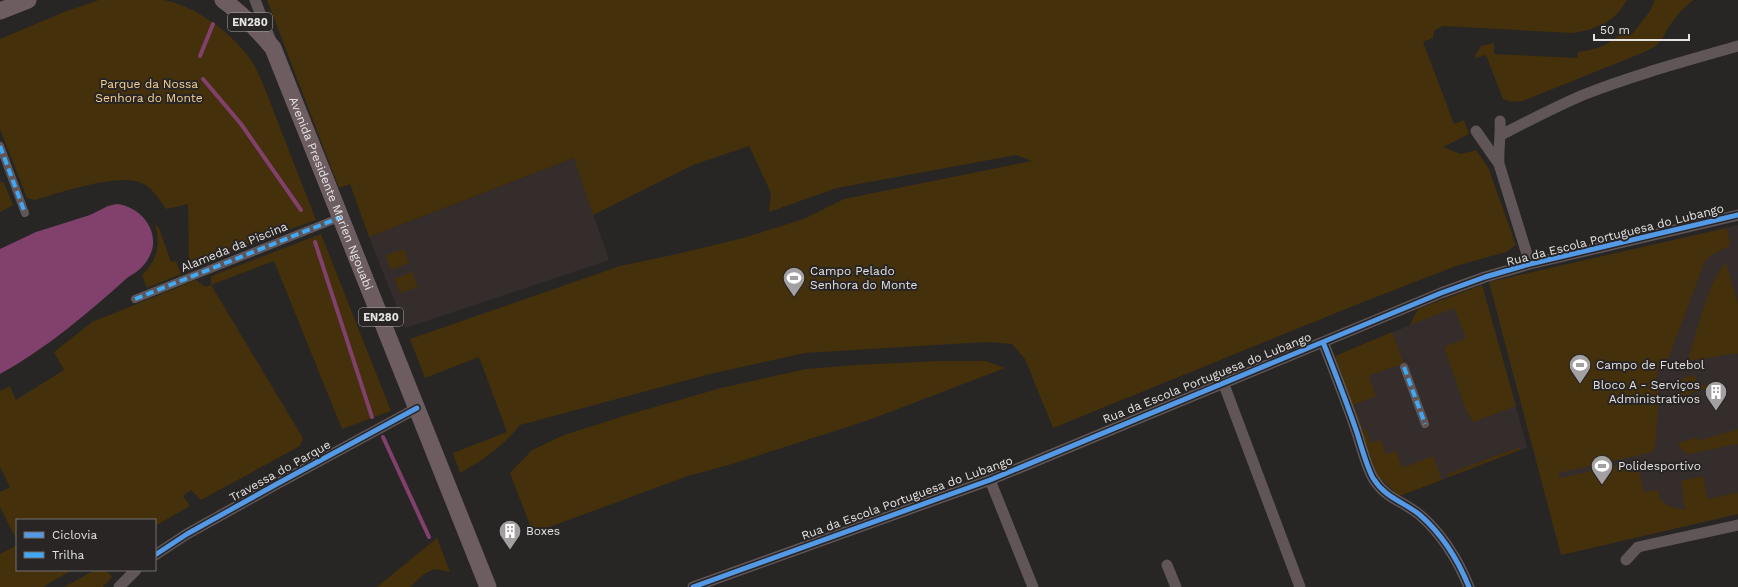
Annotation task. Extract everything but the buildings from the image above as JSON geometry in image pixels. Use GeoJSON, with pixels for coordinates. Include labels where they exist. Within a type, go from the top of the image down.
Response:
{"type":"FeatureCollection","features":[{"type":"Feature","properties":{"kind":"main road"},"geometry":{"type":"LineString","coordinates":[[0,11],[28,0]]}},
{"type":"Feature","properties":{"kind":"main road","name":"EN280"},"geometry":{"type":"LineString","coordinates":[[223,0],[252,24],[273,48]]}},
{"type":"Feature","properties":{"kind":"main road","name":"Avenida Presidente Marien Ngouabi"},"geometry":{"type":"LineString","coordinates":[[273,48],[488,587]]}},
{"type":"Feature","properties":{"kind":"street","name":"Avenida Presidente Marien Ngouabi"},"geometry":{"type":"LineString","coordinates":[[255,0],[273,48]]}},
{"type":"Feature","properties":{"kind":"street"},"geometry":{"type":"LineString","coordinates":[[1501,135],[1541,114],[1592,92],[1642,74],[1738,46]]}},
{"type":"Feature","properties":{"kind":"street"},"geometry":{"type":"LineString","coordinates":[[1500,121],[1501,135],[1498,150],[1499,164],[1530,264]]}},
{"type":"Feature","properties":{"kind":"street"},"geometry":{"type":"LineString","coordinates":[[1476,131],[1499,164]]}},
{"type":"Feature","properties":{"kind":"street"},"geometry":{"type":"LineString","coordinates":[[0,146],[25,213]]}},
{"type":"Feature","properties":{"kind":"street","name":"Rua da Escola Portuguesa do Lubango"},"geometry":{"type":"LineString","coordinates":[[693,587],[990,480],[1223,382],[1441,293],[1485,277],[1530,264],[1738,216]]}},
{"type":"Feature","properties":{"kind":"street","name":"Alameda da Piscina"},"geometry":{"type":"LineString","coordinates":[[135,299],[341,218]]}},
{"type":"Feature","properties":{"kind":"street"},"geometry":{"type":"LineString","coordinates":[[1323,342],[1348,404],[1372,477],[1381,489],[1394,500],[1419,514],[1437,533],[1449,547],[1470,587]]}},
{"type":"Feature","properties":{"kind":"street"},"geometry":{"type":"LineString","coordinates":[[1404,368],[1425,424]]}},
{"type":"Feature","properties":{"kind":"street"},"geometry":{"type":"LineString","coordinates":[[1223,382],[1300,587]]}},
{"type":"Feature","properties":{"kind":"street","name":"Travessa do Parque"},"geometry":{"type":"LineString","coordinates":[[156,554],[187,534],[417,408]]}},
{"type":"Feature","properties":{"kind":"street"},"geometry":{"type":"LineString","coordinates":[[990,480],[1034,587]]}},
{"type":"Feature","properties":{"kind":"street"},"geometry":{"type":"LineString","coordinates":[[1626,560],[1638,547],[1738,525]]}},
{"type":"Feature","properties":{"kind":"street"},"geometry":{"type":"LineString","coordinates":[[1167,565],[1176,587]]}},
{"type":"Feature","properties":{"kind":"street"},"geometry":{"type":"LineString","coordinates":[[119,587],[135,571]]}},
{"type":"Feature","properties":{"kind":"shaded area"},"geometry":{"type":"Polygon","coordinates":[[[574,158],[609,260],[405,328],[369,237],[574,158]]]}},
{"type":"Feature","properties":{"kind":"shaded area"},"geometry":{"type":"Polygon","coordinates":[[[117,204],[135,210],[142,216],[152,232],[152,250],[144,265],[66,330],[34,353],[0,374],[0,249],[36,232],[90,215],[108,206],[117,204]]]}},
{"type":"Feature","properties":{"kind":"shaded area"},"geometry":{"type":"Polygon","coordinates":[[[1738,225],[1738,514],[1561,555],[1489,282],[1738,225]]]}},
{"type":"Feature","properties":{"kind":"shaded area"},"geometry":{"type":"Polygon","coordinates":[[[1482,285],[1527,447],[1399,496],[1377,475],[1335,356],[1410,325],[1418,309],[1482,285]]]}},
{"type":"Feature","properties":{"kind":"green space","name":"Parque da Nossa Senhora do Monte"},"geometry":{"type":"Polygon","coordinates":[[[99,0],[164,0],[175,3],[208,19],[236,42],[251,60],[259,74],[316,220],[263,239],[189,270],[188,204],[166,209],[154,192],[144,184],[134,181],[121,180],[90,184],[35,200],[27,198],[0,129],[0,39],[64,12],[99,0]]]}},
{"type":"Feature","properties":{"kind":"green space"},"geometry":{"type":"Polygon","coordinates":[[[267,0],[1627,0],[1622,8],[1604,24],[1572,33],[1443,26],[1434,31],[1433,38],[1423,42],[1454,124],[1464,120],[1469,134],[1443,147],[1461,154],[1476,150],[1488,167],[1516,245],[1506,252],[1456,266],[1353,306],[1053,428],[1025,359],[1012,344],[986,342],[805,353],[710,374],[520,425],[507,440],[493,452],[460,473],[453,453],[507,432],[479,357],[425,378],[410,339],[620,266],[743,238],[804,219],[844,199],[1032,161],[1016,155],[837,188],[769,212],[771,193],[749,146],[693,165],[593,215],[574,158],[369,237],[350,184],[339,188],[267,0]]]}},
{"type":"Feature","properties":{"kind":"green space"},"geometry":{"type":"Polygon","coordinates":[[[1655,0],[1693,0],[1679,13],[1656,46],[1523,101],[1512,102],[1503,99],[1486,55],[1475,58],[1481,46],[1494,43],[1494,54],[1577,58],[1578,52],[1603,46],[1624,31],[1629,36],[1650,11],[1655,0]]]}},
{"type":"Feature","properties":{"kind":"green space"},"geometry":{"type":"Polygon","coordinates":[[[0,181],[4,183],[13,205],[0,212],[0,181]]]}},
{"type":"Feature","properties":{"kind":"green space"},"geometry":{"type":"Polygon","coordinates":[[[155,224],[159,228],[171,262],[176,261],[181,274],[147,288],[142,275],[151,264],[156,252],[158,239],[155,224]]]}},
{"type":"Feature","properties":{"kind":"green space"},"geometry":{"type":"Polygon","coordinates":[[[1727,228],[1730,242],[1728,247],[1711,255],[1705,261],[1668,359],[1660,361],[1656,381],[1660,380],[1655,449],[1649,453],[1558,473],[1560,478],[1637,461],[1644,492],[1658,490],[1664,503],[1671,507],[1685,510],[1681,481],[1703,476],[1708,499],[1738,492],[1738,514],[1561,555],[1489,282],[1727,228]]]}},
{"type":"Feature","properties":{"kind":"green space"},"geometry":{"type":"Polygon","coordinates":[[[321,234],[391,411],[342,429],[274,261],[211,285],[211,277],[214,275],[321,234]]]}},
{"type":"Feature","properties":{"kind":"green space"},"geometry":{"type":"Polygon","coordinates":[[[404,249],[409,263],[391,270],[386,255],[404,249]]]}},
{"type":"Feature","properties":{"kind":"green space"},"geometry":{"type":"Polygon","coordinates":[[[1726,263],[1738,304],[1738,353],[1688,361],[1708,295],[1720,271],[1726,263]]]}},
{"type":"Feature","properties":{"kind":"green space"},"geometry":{"type":"Polygon","coordinates":[[[412,272],[418,287],[400,293],[395,279],[412,272]]]}},
{"type":"Feature","properties":{"kind":"green space"},"geometry":{"type":"Polygon","coordinates":[[[196,280],[205,287],[211,285],[303,438],[300,446],[201,500],[191,490],[183,496],[190,506],[156,525],[156,519],[16,519],[16,539],[0,507],[0,492],[10,487],[0,467],[0,391],[10,386],[16,400],[64,370],[54,352],[92,322],[196,280]]]}},
{"type":"Feature","properties":{"kind":"green space"},"geometry":{"type":"Polygon","coordinates":[[[1482,285],[1516,406],[1473,422],[1466,410],[1444,347],[1466,338],[1454,308],[1410,325],[1418,309],[1482,285]]]}},
{"type":"Feature","properties":{"kind":"green space"},"geometry":{"type":"Polygon","coordinates":[[[1392,332],[1404,363],[1369,376],[1376,396],[1354,405],[1363,430],[1366,429],[1371,443],[1381,440],[1386,454],[1396,451],[1402,468],[1433,456],[1442,480],[1399,496],[1377,475],[1335,356],[1392,332]]]}},
{"type":"Feature","properties":{"kind":"green space"},"geometry":{"type":"Polygon","coordinates":[[[938,361],[986,361],[1005,368],[869,420],[732,464],[688,476],[533,533],[510,473],[532,450],[564,435],[721,388],[806,369],[938,361]]]}},
{"type":"Feature","properties":{"kind":"green space"},"geometry":{"type":"Polygon","coordinates":[[[1695,375],[1698,387],[1721,380],[1722,384],[1690,393],[1692,402],[1675,406],[1682,378],[1695,375]]]}},
{"type":"Feature","properties":{"kind":"green space"},"geometry":{"type":"Polygon","coordinates":[[[1738,429],[1738,444],[1688,454],[1680,448],[1678,443],[1697,437],[1698,441],[1738,429]]]}},
{"type":"Feature","properties":{"kind":"green space"},"geometry":{"type":"Polygon","coordinates":[[[1520,447],[1520,450],[1449,477],[1447,474],[1520,447]]]}},
{"type":"Feature","properties":{"kind":"green space"},"geometry":{"type":"Polygon","coordinates":[[[437,538],[450,572],[434,569],[424,574],[410,587],[377,587],[437,538]]]}},
{"type":"Feature","properties":{"kind":"green space"},"geometry":{"type":"Polygon","coordinates":[[[16,546],[16,571],[70,571],[43,587],[0,587],[0,554],[16,546]]]}},
{"type":"Feature","properties":{"kind":"green space"},"geometry":{"type":"Polygon","coordinates":[[[93,571],[104,571],[112,577],[103,587],[64,587],[93,571]]]}},
{"type":"Feature","properties":{"kind":"waterway"},"geometry":{"type":"LineString","coordinates":[[200,56],[213,24]]}},
{"type":"Feature","properties":{"kind":"waterway"},"geometry":{"type":"LineString","coordinates":[[203,79],[241,124],[301,210]]}},
{"type":"Feature","properties":{"kind":"waterway"},"geometry":{"type":"LineString","coordinates":[[315,242],[372,417]]}},
{"type":"Feature","properties":{"kind":"waterway"},"geometry":{"type":"LineString","coordinates":[[383,437],[429,537]]}},
{"type":"Feature","properties":{"kind":"marked path"},"geometry":{"type":"LineString","coordinates":[[0,146],[25,213]]}},
{"type":"Feature","properties":{"kind":"marked path"},"geometry":{"type":"LineString","coordinates":[[135,299],[341,217]]}},
{"type":"Feature","properties":{"kind":"marked path"},"geometry":{"type":"LineString","coordinates":[[1404,367],[1425,424]]}},
{"type":"Feature","properties":{"kind":"cycle path"},"geometry":{"type":"LineString","coordinates":[[693,587],[990,480],[1441,293],[1485,277],[1530,264],[1738,215]]}},
{"type":"Feature","properties":{"kind":"cycle path"},"geometry":{"type":"LineString","coordinates":[[1323,342],[1347,405],[1370,473],[1383,491],[1414,510],[1443,539],[1460,567],[1469,587]]}},
{"type":"Feature","properties":{"kind":"cycle path"},"geometry":{"type":"LineString","coordinates":[[156,554],[187,534],[417,408]]}},
{"type":"Feature","properties":{"kind":"place","name":"Campo Pelado Senhora do Monte"},"geometry":{"type":"Point","coordinates":[794,298]}},
{"type":"Feature","properties":{"kind":"place","name":"Campo de Futebol"},"geometry":{"type":"Point","coordinates":[1580,384]}},
{"type":"Feature","properties":{"kind":"place","name":"Bloco A - Serviços Administrativos"},"geometry":{"type":"Point","coordinates":[1716,412]}},
{"type":"Feature","properties":{"kind":"place","name":"Polidesportivo"},"geometry":{"type":"Point","coordinates":[1602,486]}},
{"type":"Feature","properties":{"kind":"place","name":"Boxes"},"geometry":{"type":"Point","coordinates":[510,550]}}]}
